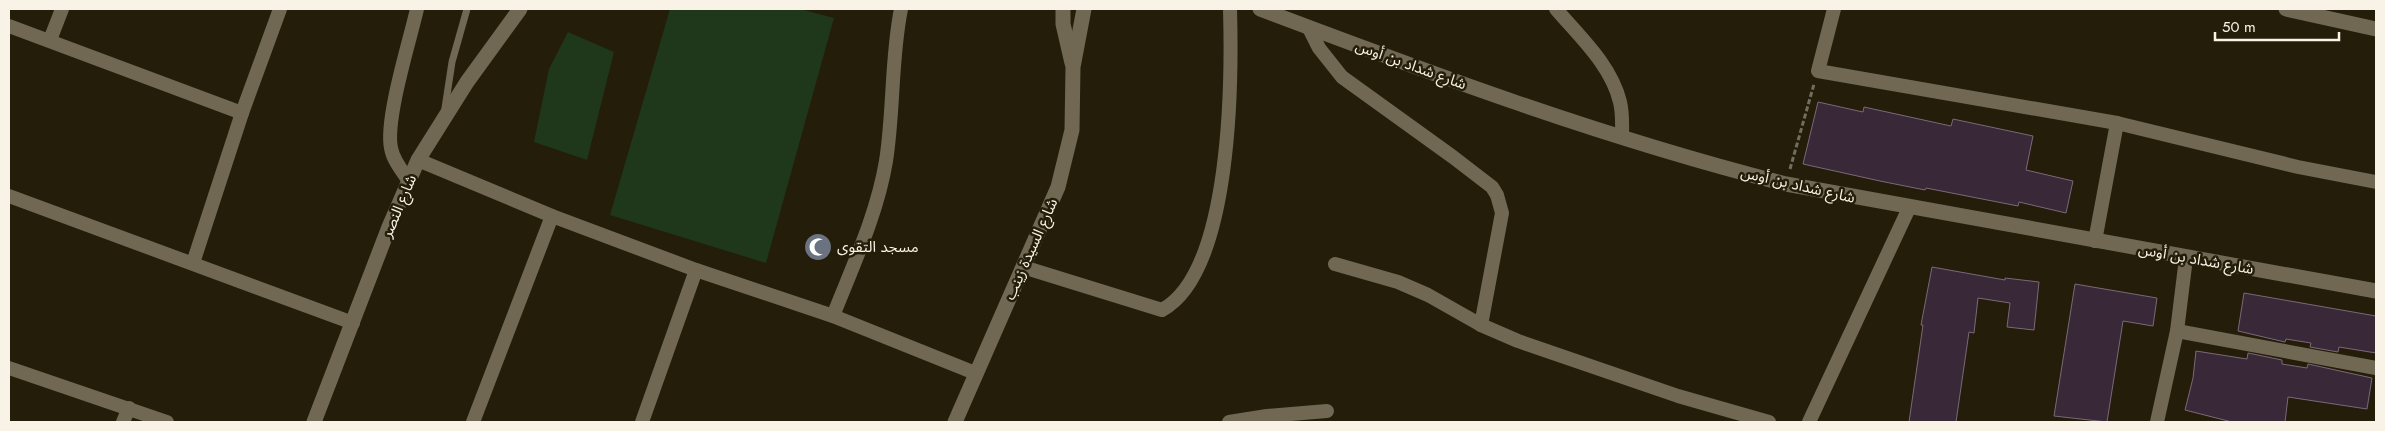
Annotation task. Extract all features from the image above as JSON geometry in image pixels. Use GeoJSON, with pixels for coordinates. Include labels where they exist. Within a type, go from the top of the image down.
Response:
{"type":"FeatureCollection","features":[{"type":"Feature","properties":{"kind":"street"},"geometry":{"type":"LineString","coordinates":[[50,40],[62,9]]}},
{"type":"Feature","properties":{"kind":"street"},"geometry":{"type":"LineString","coordinates":[[194,263],[242,113],[280,9]]}},
{"type":"Feature","properties":{"kind":"street"},"geometry":{"type":"LineString","coordinates":[[409,181],[392,153],[389,137],[399,83],[417,9]]}},
{"type":"Feature","properties":{"kind":"street","name":"شارع النصر"},"geometry":{"type":"LineString","coordinates":[[314,422],[418,160],[443,119],[520,9]]}},
{"type":"Feature","properties":{"kind":"street"},"geometry":{"type":"LineString","coordinates":[[833,316],[871,220],[881,182],[890,130],[901,9]]}},
{"type":"Feature","properties":{"kind":"street","name":"شارع السيدة زينب"},"geometry":{"type":"LineString","coordinates":[[955,422],[974,373],[1058,187],[1069,146],[1073,118],[1073,67],[1063,16],[1056,9]]}},
{"type":"Feature","properties":{"kind":"street"},"geometry":{"type":"LineString","coordinates":[[1023,267],[1162,310],[1174,303],[1183,293],[1198,268],[1212,224],[1224,173],[1231,68],[1230,9]]}},
{"type":"Feature","properties":{"kind":"street","name":"شارع شداد بن أوس"},"geometry":{"type":"LineString","coordinates":[[1260,9],[1479,90],[1622,138],[1723,168],[1786,184],[1908,208],[2376,291]]}},
{"type":"Feature","properties":{"kind":"street"},"geometry":{"type":"LineString","coordinates":[[1556,9],[1596,55],[1608,75],[1620,102],[1622,138]]}},
{"type":"Feature","properties":{"kind":"street"},"geometry":{"type":"LineString","coordinates":[[1834,9],[1818,71],[2118,122],[2298,167],[2376,182]]}},
{"type":"Feature","properties":{"kind":"street"},"geometry":{"type":"LineString","coordinates":[[2286,9],[2376,29]]}},
{"type":"Feature","properties":{"kind":"street","name":"شارع السيدة زينب"},"geometry":{"type":"LineString","coordinates":[[1073,67],[1086,10]]}},
{"type":"Feature","properties":{"kind":"street"},"geometry":{"type":"LineString","coordinates":[[9,26],[242,113]]}},
{"type":"Feature","properties":{"kind":"street"},"geometry":{"type":"LineString","coordinates":[[1309,28],[1320,48],[1342,77],[1453,157],[1492,187],[1497,195],[1502,213],[1481,325]]}},
{"type":"Feature","properties":{"kind":"street"},"geometry":{"type":"LineString","coordinates":[[2095,241],[2118,122]]}},
{"type":"Feature","properties":{"kind":"street"},"geometry":{"type":"LineString","coordinates":[[418,160],[552,216],[696,270],[833,316],[974,373]]}},
{"type":"Feature","properties":{"kind":"street"},"geometry":{"type":"LineString","coordinates":[[9,196],[353,323]]}},
{"type":"Feature","properties":{"kind":"street"},"geometry":{"type":"LineString","coordinates":[[1809,422],[1908,208]]}},
{"type":"Feature","properties":{"kind":"street"},"geometry":{"type":"LineString","coordinates":[[473,422],[552,216]]}},
{"type":"Feature","properties":{"kind":"street"},"geometry":{"type":"LineString","coordinates":[[2157,422],[2177,332],[2186,258]]}},
{"type":"Feature","properties":{"kind":"street"},"geometry":{"type":"LineString","coordinates":[[1335,264],[1398,282],[1452,307],[1481,325],[1518,341],[1678,396],[1769,422]]}},
{"type":"Feature","properties":{"kind":"street"},"geometry":{"type":"LineString","coordinates":[[646,421],[696,270]]}},
{"type":"Feature","properties":{"kind":"street","name":"شارع شداد بن أوس"},"geometry":{"type":"LineString","coordinates":[[2355,286],[2376,287]]}},
{"type":"Feature","properties":{"kind":"street"},"geometry":{"type":"LineString","coordinates":[[2177,332],[2376,368]]}},
{"type":"Feature","properties":{"kind":"street"},"geometry":{"type":"LineString","coordinates":[[9,368],[167,422]]}},
{"type":"Feature","properties":{"kind":"street"},"geometry":{"type":"LineString","coordinates":[[124,422],[129,408]]}},
{"type":"Feature","properties":{"kind":"street"},"geometry":{"type":"LineString","coordinates":[[1229,422],[1266,416],[1327,411]]}},
{"type":"Feature","properties":{"kind":"lane"},"geometry":{"type":"LineString","coordinates":[[443,119],[451,79],[452,62],[467,9]]}},
{"type":"Feature","properties":{"kind":"path"},"geometry":{"type":"LineString","coordinates":[[1786,184],[1818,71]]}},
{"type":"Feature","properties":{"kind":"green space"},"geometry":{"type":"Polygon","coordinates":[[[670,9],[800,9],[834,18],[766,263],[610,215],[670,9]]]}},
{"type":"Feature","properties":{"kind":"green space"},"geometry":{"type":"Polygon","coordinates":[[[568,32],[614,52],[587,160],[534,142],[549,69],[568,32]]]}},
{"type":"Feature","properties":{"kind":"building"},"geometry":{"type":"Polygon","coordinates":[[[1818,102],[1863,112],[1864,107],[1951,126],[1953,119],[2033,136],[2026,170],[2073,181],[2066,213],[2019,202],[2018,206],[1926,188],[1925,190],[1803,164],[1818,102]]]}},
{"type":"Feature","properties":{"kind":"building"},"geometry":{"type":"Polygon","coordinates":[[[1932,267],[2005,280],[2005,278],[2039,282],[2034,330],[2007,327],[2010,303],[1978,298],[1974,333],[1969,332],[1956,422],[1909,422],[1923,325],[1921,325],[1932,267]]]}},
{"type":"Feature","properties":{"kind":"building"},"geometry":{"type":"Polygon","coordinates":[[[2075,284],[2157,298],[2153,326],[2123,321],[2107,422],[2054,416],[2075,284]]]}},
{"type":"Feature","properties":{"kind":"building"},"geometry":{"type":"Polygon","coordinates":[[[2244,293],[2376,316],[2376,353],[2339,347],[2338,352],[2310,347],[2311,343],[2286,339],[2285,342],[2238,331],[2244,293]]]}},
{"type":"Feature","properties":{"kind":"building"},"geometry":{"type":"Polygon","coordinates":[[[2196,351],[2247,359],[2248,353],[2282,360],[2282,364],[2307,368],[2308,364],[2372,378],[2367,409],[2288,397],[2285,422],[2232,422],[2185,410],[2193,378],[2196,351]]]}},
{"type":"Feature","properties":{"kind":"place","name":"مسجد التقوى"},"geometry":{"type":"Point","coordinates":[818,247]}}]}
